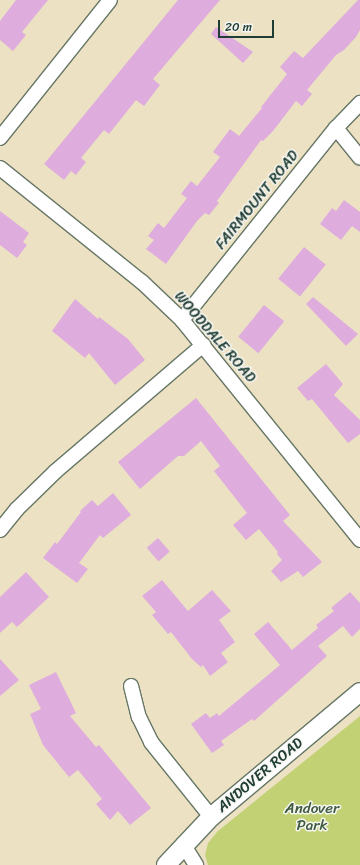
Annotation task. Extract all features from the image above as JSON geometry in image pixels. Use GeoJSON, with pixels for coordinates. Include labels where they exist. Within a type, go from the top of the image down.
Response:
{"type":"FeatureCollection","features":[{"type":"Feature","properties":{"kind":"street"},"geometry":{"type":"LineString","coordinates":[[0,138],[110,0]]}},
{"type":"Feature","properties":{"kind":"street","name":"FAIRMOUNT ROAD"},"geometry":{"type":"LineString","coordinates":[[182,320],[336,128],[360,103]]}},
{"type":"Feature","properties":{"kind":"street"},"geometry":{"type":"LineString","coordinates":[[336,128],[360,158]]}},
{"type":"Feature","properties":{"kind":"street","name":"WOODDALE ROAD"},"geometry":{"type":"LineString","coordinates":[[0,168],[142,282],[182,320],[360,540]]}},
{"type":"Feature","properties":{"kind":"street"},"geometry":{"type":"LineString","coordinates":[[0,530],[17,509],[56,471],[203,345]]}},
{"type":"Feature","properties":{"kind":"street"},"geometry":{"type":"LineString","coordinates":[[131,686],[139,717],[151,742],[211,816]]}},
{"type":"Feature","properties":{"kind":"street","name":"ANDOVER ROAD"},"geometry":{"type":"LineString","coordinates":[[166,865],[183,844],[211,816],[360,692]]}},
{"type":"Feature","properties":{"kind":"street"},"geometry":{"type":"LineString","coordinates":[[183,844],[196,865]]}},
{"type":"Feature","properties":{"kind":"green space","name":"Andover Park"},"geometry":{"type":"Polygon","coordinates":[[[360,716],[360,865],[208,865],[205,855],[208,843],[218,831],[360,716]]]}},
{"type":"Feature","properties":{"kind":"building"},"geometry":{"type":"Polygon","coordinates":[[[16,0],[48,0],[22,32],[26,35],[13,51],[0,40],[0,21],[16,0]]]}},
{"type":"Feature","properties":{"kind":"building"},"geometry":{"type":"Polygon","coordinates":[[[178,0],[220,0],[153,79],[160,85],[144,106],[136,100],[109,134],[104,130],[81,158],[86,162],[76,175],[71,171],[64,180],[44,164],[178,0]]]}},
{"type":"Feature","properties":{"kind":"building"},"geometry":{"type":"Polygon","coordinates":[[[358,0],[360,0],[360,30],[356,37],[344,50],[336,55],[307,90],[312,94],[302,106],[296,101],[273,131],[263,141],[261,140],[217,201],[219,203],[209,215],[205,213],[197,221],[166,264],[146,249],[154,240],[148,236],[158,223],[164,228],[187,198],[181,194],[191,181],[197,186],[220,157],[213,152],[230,129],[239,136],[262,108],[261,107],[287,74],[280,67],[294,51],[303,58],[358,0]]]}},
{"type":"Feature","properties":{"kind":"building"},"geometry":{"type":"Polygon","coordinates":[[[216,27],[253,52],[243,63],[211,34],[216,27]]]}},
{"type":"Feature","properties":{"kind":"building"},"geometry":{"type":"Polygon","coordinates":[[[344,200],[360,212],[360,232],[352,226],[341,240],[320,224],[332,208],[336,211],[344,200]]]}},
{"type":"Feature","properties":{"kind":"building"},"geometry":{"type":"Polygon","coordinates":[[[0,211],[29,233],[23,242],[27,245],[17,258],[0,245],[0,211]]]}},
{"type":"Feature","properties":{"kind":"building"},"geometry":{"type":"Polygon","coordinates":[[[304,247],[326,265],[300,296],[278,279],[304,247]]]}},
{"type":"Feature","properties":{"kind":"building"},"geometry":{"type":"Polygon","coordinates":[[[313,297],[358,334],[346,346],[306,304],[313,297]]]}},
{"type":"Feature","properties":{"kind":"building"},"geometry":{"type":"Polygon","coordinates":[[[75,299],[98,319],[99,317],[128,339],[145,360],[115,385],[89,353],[85,358],[52,331],[75,299]]]}},
{"type":"Feature","properties":{"kind":"building"},"geometry":{"type":"Polygon","coordinates":[[[264,305],[284,321],[258,353],[238,337],[264,305]]]}},
{"type":"Feature","properties":{"kind":"building"},"geometry":{"type":"Polygon","coordinates":[[[326,364],[343,384],[334,395],[360,420],[360,434],[348,443],[312,399],[308,401],[297,388],[326,364]]]}},
{"type":"Feature","properties":{"kind":"building"},"geometry":{"type":"Polygon","coordinates":[[[196,398],[290,515],[283,521],[322,562],[303,577],[298,571],[281,582],[271,571],[282,560],[277,554],[278,552],[259,529],[246,540],[233,525],[247,513],[214,471],[220,466],[201,441],[184,456],[178,456],[140,489],[118,462],[196,398]]]}},
{"type":"Feature","properties":{"kind":"building"},"geometry":{"type":"Polygon","coordinates":[[[113,493],[131,515],[103,538],[100,535],[79,563],[88,569],[77,583],[43,558],[55,542],[57,544],[81,512],[80,511],[92,500],[98,506],[113,493]]]}},
{"type":"Feature","properties":{"kind":"building"},"geometry":{"type":"Polygon","coordinates":[[[158,538],[170,552],[158,561],[147,548],[158,538]]]}},
{"type":"Feature","properties":{"kind":"building"},"geometry":{"type":"Polygon","coordinates":[[[26,572],[49,597],[17,627],[12,622],[0,633],[0,597],[26,572]]]}},
{"type":"Feature","properties":{"kind":"building"},"geometry":{"type":"Polygon","coordinates":[[[162,580],[188,611],[212,590],[231,611],[219,620],[235,642],[221,653],[228,662],[210,676],[203,665],[201,667],[192,659],[171,632],[168,634],[152,615],[156,612],[142,596],[162,580]]]}},
{"type":"Feature","properties":{"kind":"building"},"geometry":{"type":"Polygon","coordinates":[[[350,592],[360,603],[360,629],[352,637],[343,626],[318,646],[327,656],[254,721],[252,719],[221,741],[224,745],[212,753],[191,724],[206,713],[210,718],[217,713],[219,716],[280,665],[254,634],[268,622],[292,650],[318,628],[316,625],[334,611],[331,608],[350,592]]]}},
{"type":"Feature","properties":{"kind":"building"},"geometry":{"type":"Polygon","coordinates":[[[0,659],[19,680],[0,696],[0,659]]]}},
{"type":"Feature","properties":{"kind":"building"},"geometry":{"type":"Polygon","coordinates":[[[56,672],[76,713],[70,716],[96,747],[99,745],[151,808],[130,825],[118,811],[110,820],[96,804],[102,799],[78,770],[69,777],[43,745],[30,714],[41,709],[29,685],[56,672]]]}}]}
